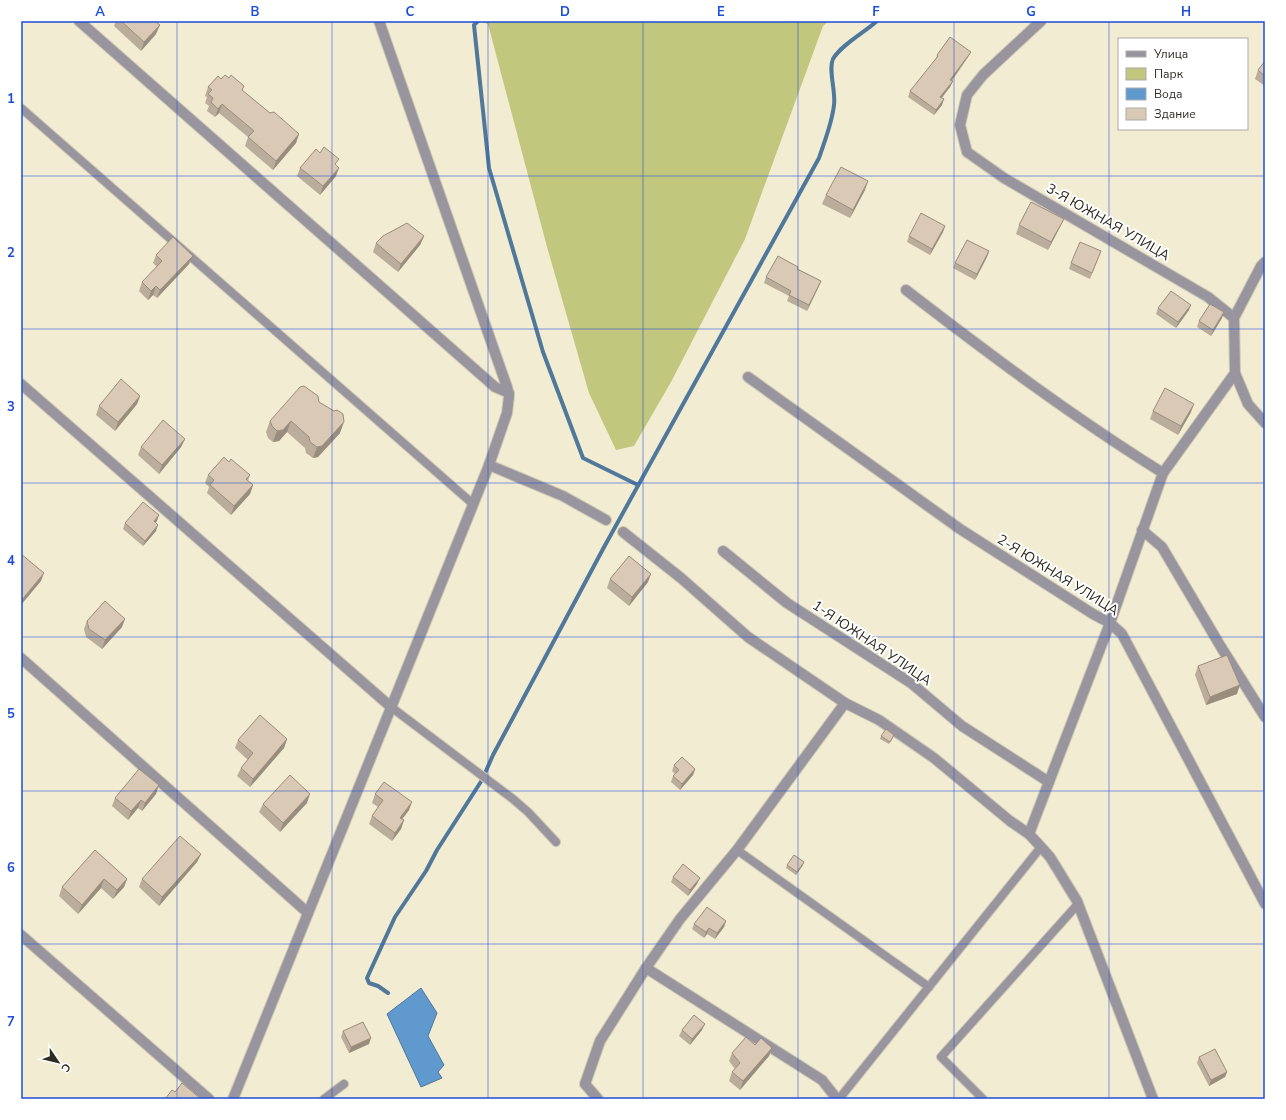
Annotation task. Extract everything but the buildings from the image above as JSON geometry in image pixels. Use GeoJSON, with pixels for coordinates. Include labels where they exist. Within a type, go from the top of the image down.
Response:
{"type":"FeatureCollection","features":[{"type":"Feature","properties":{"kind":"street"},"geometry":{"type":"LineString","coordinates":[[79,21],[491,384],[501,391],[509,393]]}},
{"type":"Feature","properties":{"kind":"street"},"geometry":{"type":"LineString","coordinates":[[233,1099],[489,465],[508,413],[509,393],[379,21]]}},
{"type":"Feature","properties":{"kind":"street","name":"3-Я ЮЖНАЯ УЛИЦА"},"geometry":{"type":"LineString","coordinates":[[1041,21],[983,75],[967,96],[960,126],[966,152],[1004,178],[1208,297],[1234,318]]}},
{"type":"Feature","properties":{"kind":"street"},"geometry":{"type":"LineString","coordinates":[[1265,262],[1261,266],[1234,318],[1235,373],[1248,404],[1265,423]]}},
{"type":"Feature","properties":{"kind":"street"},"geometry":{"type":"LineString","coordinates":[[906,290],[996,359],[1080,419],[1163,473]]}},
{"type":"Feature","properties":{"kind":"street"},"geometry":{"type":"LineString","coordinates":[[1029,834],[1110,623],[1163,473],[1235,373]]}},
{"type":"Feature","properties":{"kind":"street","name":"2-Я ЮЖНАЯ УЛИЦА"},"geometry":{"type":"LineString","coordinates":[[748,377],[960,529],[1093,614],[1110,623],[1122,634],[1265,904]]}},
{"type":"Feature","properties":{"kind":"street"},"geometry":{"type":"LineString","coordinates":[[21,384],[391,707]]}},
{"type":"Feature","properties":{"kind":"street"},"geometry":{"type":"LineString","coordinates":[[489,465],[563,496],[606,520]]}},
{"type":"Feature","properties":{"kind":"street"},"geometry":{"type":"LineString","coordinates":[[1142,530],[1162,547],[1221,647],[1265,717]]}},
{"type":"Feature","properties":{"kind":"street"},"geometry":{"type":"LineString","coordinates":[[624,532],[681,578],[748,637],[845,703],[879,720],[934,758],[1004,816],[1029,834],[1050,857],[1078,904],[1153,1099]]}},
{"type":"Feature","properties":{"kind":"street","name":"1-Я ЮЖНАЯ УЛИЦА"},"geometry":{"type":"LineString","coordinates":[[722,551],[787,603],[911,683],[962,726],[1049,782]]}},
{"type":"Feature","properties":{"kind":"street"},"geometry":{"type":"LineString","coordinates":[[21,658],[308,913]]}},
{"type":"Feature","properties":{"kind":"street"},"geometry":{"type":"LineString","coordinates":[[598,1099],[585,1084],[600,1041],[646,968],[680,918],[736,850],[845,703]]}},
{"type":"Feature","properties":{"kind":"street"},"geometry":{"type":"LineString","coordinates":[[21,936],[209,1099]]}},
{"type":"Feature","properties":{"kind":"street"},"geometry":{"type":"LineString","coordinates":[[646,968],[822,1080],[838,1099]]}},
{"type":"Feature","properties":{"kind":"lane"},"geometry":{"type":"LineString","coordinates":[[21,108],[473,504]]}},
{"type":"Feature","properties":{"kind":"lane"},"geometry":{"type":"LineString","coordinates":[[391,707],[513,799],[528,812],[556,842]]}},
{"type":"Feature","properties":{"kind":"lane"},"geometry":{"type":"LineString","coordinates":[[838,1099],[1041,847]]}},
{"type":"Feature","properties":{"kind":"lane"},"geometry":{"type":"LineString","coordinates":[[736,850],[929,987]]}},
{"type":"Feature","properties":{"kind":"lane"},"geometry":{"type":"LineString","coordinates":[[983,1099],[941,1057],[1078,904]]}},
{"type":"Feature","properties":{"kind":"lane"},"geometry":{"type":"LineString","coordinates":[[324,1099],[344,1084]]}},
{"type":"Feature","properties":{"kind":"green space"},"geometry":{"type":"Polygon","coordinates":[[[478,21],[829,21],[823,26],[745,239],[671,382],[634,446],[616,450],[589,393],[547,247],[488,24],[478,21]]]}},
{"type":"Feature","properties":{"kind":"water"},"geometry":{"type":"Polygon","coordinates":[[[421,988],[437,1013],[428,1036],[444,1065],[438,1072],[442,1078],[421,1087],[387,1014],[421,988]]]}},
{"type":"Feature","properties":{"kind":"waterway"},"geometry":{"type":"LineString","coordinates":[[478,21],[474,25],[489,168],[543,352],[583,458],[638,485]]}},
{"type":"Feature","properties":{"kind":"waterway"},"geometry":{"type":"LineString","coordinates":[[388,993],[378,986],[369,983],[367,978],[395,917],[426,871],[437,850],[482,780],[493,755],[603,549],[819,158],[830,125],[834,105],[831,69],[833,59],[847,44],[877,21]]}}]}
